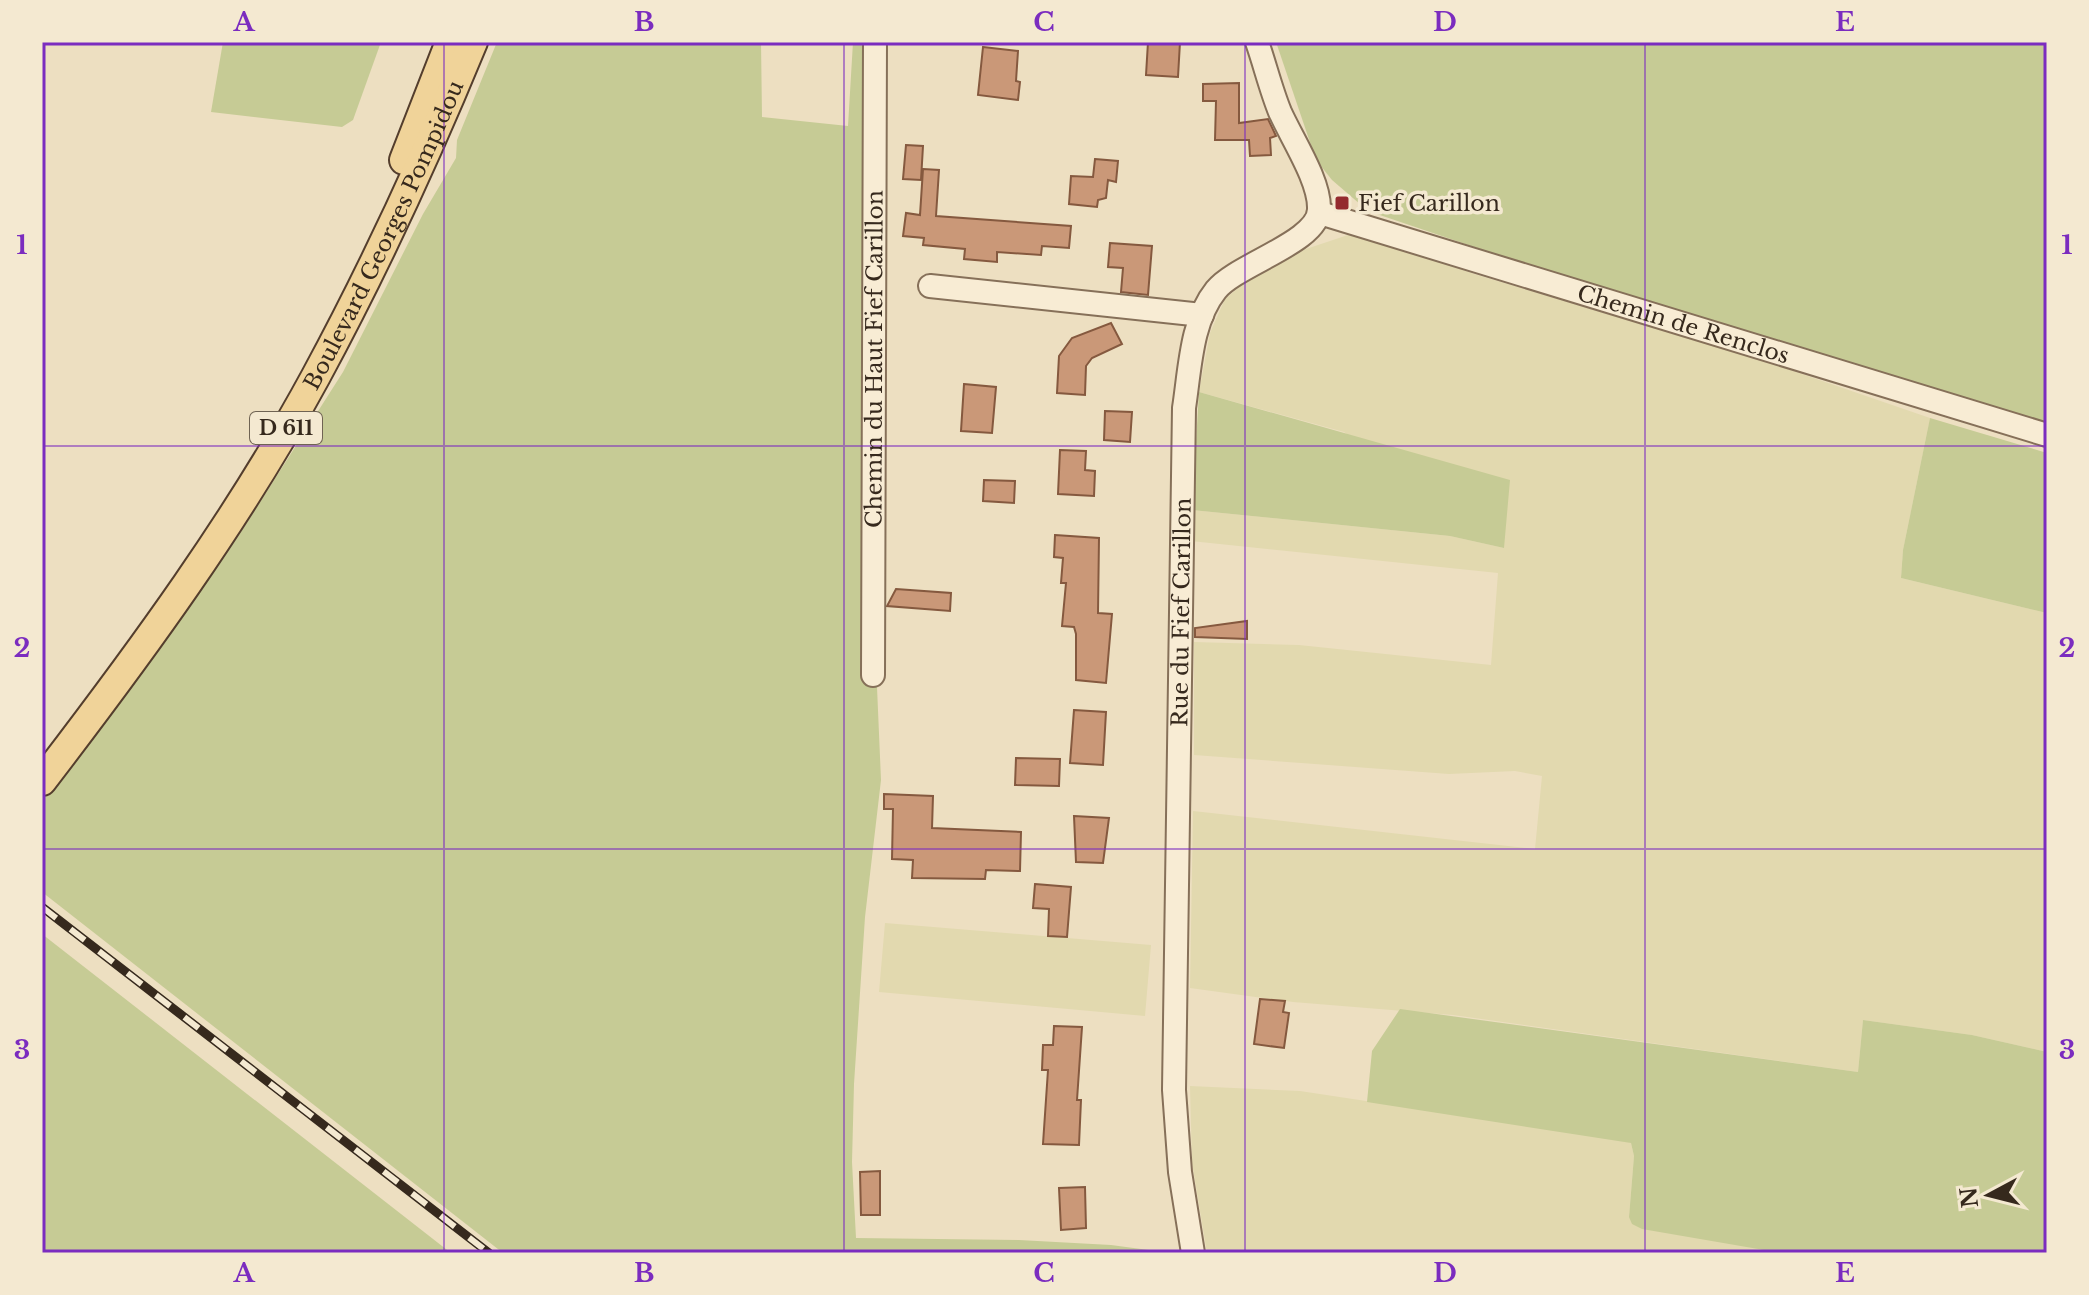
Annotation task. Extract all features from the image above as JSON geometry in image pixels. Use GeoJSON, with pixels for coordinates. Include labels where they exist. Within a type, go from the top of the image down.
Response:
{"type":"FeatureCollection","features":[{"type":"Feature","properties":{"kind":"main road"},"geometry":{"type":"LineString","coordinates":[[376,231],[450,42]]}},
{"type":"Feature","properties":{"kind":"main road","name":"Boulevard Georges Pompidou"},"geometry":{"type":"LineString","coordinates":[[42,760],[167,592],[248,466],[323,337],[376,231],[458,42]]}},
{"type":"Feature","properties":{"kind":"main road","name":"Boulevard Georges Pompidou"},"geometry":{"type":"LineString","coordinates":[[42,781],[203,561],[297,410],[387,239],[473,42]]}},
{"type":"Feature","properties":{"kind":"street","name":"Chemin du Haut Fief Carillon"},"geometry":{"type":"LineString","coordinates":[[873,675],[875,42]]}},
{"type":"Feature","properties":{"kind":"street"},"geometry":{"type":"LineString","coordinates":[[1257,42],[1279,109],[1317,191],[1320,213]]}},
{"type":"Feature","properties":{"kind":"street","name":"Rue du Fief Carillon"},"geometry":{"type":"LineString","coordinates":[[1193,1253],[1176,1138],[1174,1061],[1182,459],[1191,360],[1202,315],[1224,282],[1309,231],[1320,213]]}},
{"type":"Feature","properties":{"kind":"street","name":"Chemin de Renclos"},"geometry":{"type":"LineString","coordinates":[[1320,213],[2047,435]]}},
{"type":"Feature","properties":{"kind":"street"},"geometry":{"type":"LineString","coordinates":[[930,286],[1202,315]]}},
{"type":"Feature","properties":{"kind":"shaded area"},"geometry":{"type":"Polygon","coordinates":[[[1357,232],[1474,274],[1761,360],[1930,418],[1903,550],[1901,578],[2047,613],[2047,1052],[1972,1035],[1863,1020],[1858,1072],[1453,1015],[1293,1002],[1190,988],[1193,811],[1535,849],[1542,776],[1515,771],[1449,774],[1194,755],[1194,642],[1299,645],[1491,665],[1498,573],[1191,541],[1192,510],[1450,536],[1504,548],[1344,432],[1199,392],[1210,333],[1225,299],[1249,279],[1303,250],[1357,232]]]}},
{"type":"Feature","properties":{"kind":"shaded area"},"geometry":{"type":"Polygon","coordinates":[[[885,923],[1151,945],[1145,1016],[879,992],[885,923]]]}},
{"type":"Feature","properties":{"kind":"shaded area"},"geometry":{"type":"Polygon","coordinates":[[[1190,1086],[1300,1091],[1624,1140],[1631,1143],[1634,1156],[1629,1217],[1782,1253],[1207,1253],[1192,1163],[1190,1086]]]}},
{"type":"Feature","properties":{"kind":"green space"},"geometry":{"type":"Polygon","coordinates":[[[223,42],[381,42],[353,120],[342,127],[211,112],[223,42]]]}},
{"type":"Feature","properties":{"kind":"green space"},"geometry":{"type":"Polygon","coordinates":[[[497,42],[761,42],[762,117],[848,126],[853,42],[870,42],[868,676],[877,687],[881,780],[865,917],[854,1084],[852,1162],[856,1238],[1019,1240],[1111,1245],[1171,1253],[503,1253],[42,892],[42,798],[133,681],[239,535],[343,372],[423,214],[456,158],[457,140],[497,42]]]}},
{"type":"Feature","properties":{"kind":"green space"},"geometry":{"type":"Polygon","coordinates":[[[1276,42],[2047,42],[2047,429],[1675,315],[1368,211],[1332,180],[1316,160],[1276,42]]]}},
{"type":"Feature","properties":{"kind":"green space"},"geometry":{"type":"Polygon","coordinates":[[[1199,392],[1510,480],[1504,548],[1450,536],[1192,510],[1199,392]]]}},
{"type":"Feature","properties":{"kind":"green space"},"geometry":{"type":"Polygon","coordinates":[[[1930,418],[2047,453],[2047,613],[1901,578],[1903,550],[1930,418]]]}},
{"type":"Feature","properties":{"kind":"green space"},"geometry":{"type":"Polygon","coordinates":[[[42,934],[451,1253],[42,1253],[42,934]]]}},
{"type":"Feature","properties":{"kind":"green space"},"geometry":{"type":"Polygon","coordinates":[[[1400,1009],[1858,1072],[1863,1020],[1972,1035],[2047,1052],[2047,1253],[1782,1253],[1642,1229],[1632,1224],[1629,1217],[1634,1156],[1631,1143],[1367,1102],[1372,1051],[1400,1009]]]}},
{"type":"Feature","properties":{"kind":"building"},"geometry":{"type":"Polygon","coordinates":[[[1148,42],[1180,42],[1178,77],[1146,75],[1148,42]]]}},
{"type":"Feature","properties":{"kind":"building"},"geometry":{"type":"Polygon","coordinates":[[[983,47],[1018,51],[1018,100],[978,95],[983,47]]]}},
{"type":"Feature","properties":{"kind":"building"},"geometry":{"type":"Polygon","coordinates":[[[1239,83],[1239,123],[1268,119],[1276,136],[1270,138],[1271,155],[1250,156],[1249,140],[1215,140],[1216,101],[1203,101],[1203,84],[1239,83]]]}},
{"type":"Feature","properties":{"kind":"building"},"geometry":{"type":"Polygon","coordinates":[[[906,145],[923,146],[921,180],[903,179],[906,145]]]}},
{"type":"Feature","properties":{"kind":"building"},"geometry":{"type":"Polygon","coordinates":[[[1095,159],[1118,161],[1116,182],[1108,180],[1106,198],[1098,200],[1097,207],[1069,204],[1071,176],[1093,177],[1095,159]]]}},
{"type":"Feature","properties":{"kind":"building"},"geometry":{"type":"Polygon","coordinates":[[[923,169],[939,170],[936,216],[1071,226],[1069,248],[1042,246],[1041,255],[997,252],[997,262],[964,259],[965,249],[923,245],[924,238],[903,236],[906,213],[920,215],[923,169]]]}},
{"type":"Feature","properties":{"kind":"building"},"geometry":{"type":"Polygon","coordinates":[[[1110,243],[1152,246],[1148,295],[1121,292],[1123,268],[1108,267],[1110,243]]]}},
{"type":"Feature","properties":{"kind":"building"},"geometry":{"type":"Polygon","coordinates":[[[1111,323],[1122,344],[1092,358],[1086,366],[1085,395],[1057,393],[1059,356],[1072,338],[1111,323]]]}},
{"type":"Feature","properties":{"kind":"building"},"geometry":{"type":"Polygon","coordinates":[[[964,384],[996,387],[992,433],[961,431],[964,384]]]}},
{"type":"Feature","properties":{"kind":"building"},"geometry":{"type":"Polygon","coordinates":[[[1105,411],[1132,412],[1130,442],[1104,440],[1105,411]]]}},
{"type":"Feature","properties":{"kind":"building"},"geometry":{"type":"Polygon","coordinates":[[[1060,450],[1086,451],[1085,470],[1095,471],[1094,496],[1058,494],[1060,450]]]}},
{"type":"Feature","properties":{"kind":"building"},"geometry":{"type":"Polygon","coordinates":[[[984,480],[1015,481],[1014,503],[983,501],[984,480]]]}},
{"type":"Feature","properties":{"kind":"building"},"geometry":{"type":"Polygon","coordinates":[[[1055,535],[1099,538],[1098,613],[1112,614],[1106,683],[1076,680],[1076,634],[1074,627],[1062,626],[1066,583],[1061,583],[1063,558],[1054,557],[1055,535]]]}},
{"type":"Feature","properties":{"kind":"building"},"geometry":{"type":"Polygon","coordinates":[[[896,589],[951,593],[950,611],[887,606],[896,589]]]}},
{"type":"Feature","properties":{"kind":"building"},"geometry":{"type":"Polygon","coordinates":[[[1247,621],[1247,639],[1195,637],[1195,628],[1247,621]]]}},
{"type":"Feature","properties":{"kind":"building"},"geometry":{"type":"Polygon","coordinates":[[[1074,710],[1106,712],[1103,765],[1070,763],[1074,710]]]}},
{"type":"Feature","properties":{"kind":"building"},"geometry":{"type":"Polygon","coordinates":[[[1016,758],[1060,759],[1059,786],[1015,785],[1016,758]]]}},
{"type":"Feature","properties":{"kind":"building"},"geometry":{"type":"Polygon","coordinates":[[[884,794],[933,796],[932,828],[1021,832],[1020,871],[986,870],[985,879],[912,878],[913,860],[892,859],[893,809],[884,809],[884,794]]]}},
{"type":"Feature","properties":{"kind":"building"},"geometry":{"type":"Polygon","coordinates":[[[1074,816],[1109,818],[1103,863],[1076,862],[1074,816]]]}},
{"type":"Feature","properties":{"kind":"building"},"geometry":{"type":"Polygon","coordinates":[[[1035,884],[1071,887],[1067,937],[1048,936],[1049,909],[1033,908],[1035,884]]]}},
{"type":"Feature","properties":{"kind":"building"},"geometry":{"type":"Polygon","coordinates":[[[1260,999],[1285,1001],[1283,1012],[1289,1013],[1284,1048],[1254,1044],[1260,999]]]}},
{"type":"Feature","properties":{"kind":"building"},"geometry":{"type":"Polygon","coordinates":[[[1054,1026],[1082,1027],[1077,1100],[1081,1100],[1079,1145],[1043,1144],[1048,1070],[1042,1070],[1043,1045],[1053,1045],[1054,1026]]]}},
{"type":"Feature","properties":{"kind":"building"},"geometry":{"type":"Polygon","coordinates":[[[880,1171],[880,1215],[861,1215],[860,1172],[880,1171]]]}},
{"type":"Feature","properties":{"kind":"building"},"geometry":{"type":"Polygon","coordinates":[[[1085,1187],[1086,1228],[1061,1230],[1059,1188],[1085,1187]]]}},
{"type":"Feature","properties":{"kind":"railway"},"geometry":{"type":"LineString","coordinates":[[42,907],[489,1253]]}},
{"type":"Feature","properties":{"kind":"place","name":"Fief Carillon"},"geometry":{"type":"Point","coordinates":[1342,203]}}]}
